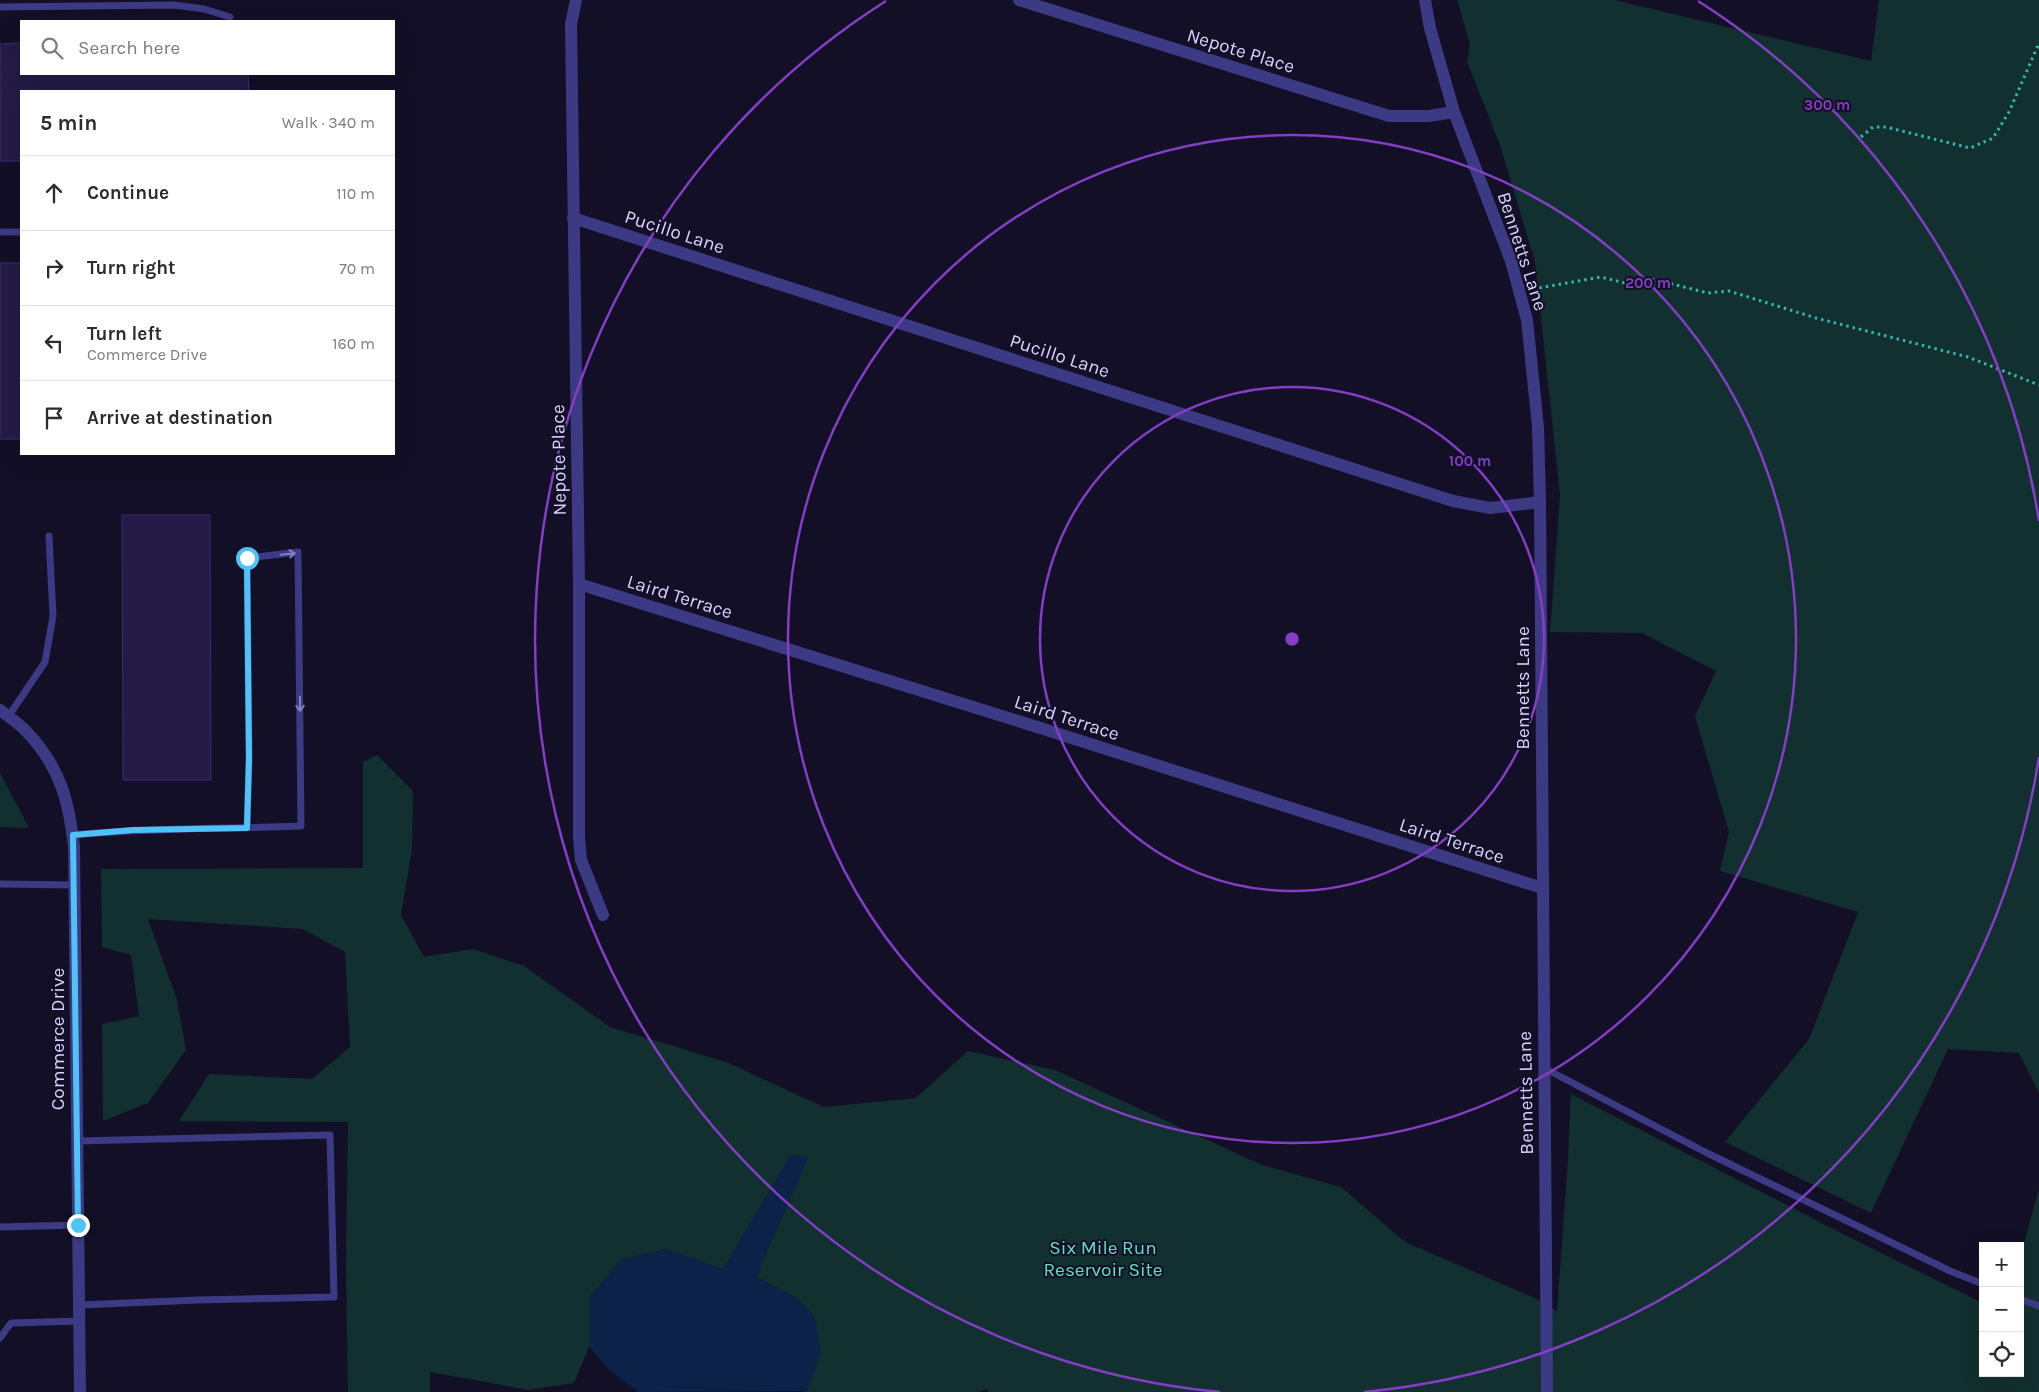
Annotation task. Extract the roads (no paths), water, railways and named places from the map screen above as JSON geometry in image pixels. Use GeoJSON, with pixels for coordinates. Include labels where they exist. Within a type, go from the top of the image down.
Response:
{"type":"FeatureCollection","features":[{"type":"Feature","properties":{"kind":"street","name":"Nepote Place"},"geometry":{"type":"LineString","coordinates":[[576,0],[570,24],[579,584],[580,837],[582,860],[603,915]]}},
{"type":"Feature","properties":{"kind":"street","name":"Nepote Place"},"geometry":{"type":"LineString","coordinates":[[1019,0],[1389,116],[1429,116],[1454,112]]}},
{"type":"Feature","properties":{"kind":"street","name":"Bennetts Lane"},"geometry":{"type":"LineString","coordinates":[[1425,0],[1430,28],[1454,112],[1511,261],[1520,291],[1527,320],[1533,366],[1538,427],[1540,502],[1547,1392]]}},
{"type":"Feature","properties":{"kind":"street","name":"Pucillo Lane"},"geometry":{"type":"LineString","coordinates":[[573,218],[1453,501],[1490,508],[1540,502]]}},
{"type":"Feature","properties":{"kind":"street","name":"Laird Terrace"},"geometry":{"type":"LineString","coordinates":[[579,584],[1034,726],[1542,888]]}},
{"type":"Feature","properties":{"kind":"street","name":"Commerce Drive"},"geometry":{"type":"LineString","coordinates":[[4,713],[27,731],[49,760],[64,791],[70,812],[73,835],[80,1392]]}},
{"type":"Feature","properties":{"kind":"lane"},"geometry":{"type":"LineString","coordinates":[[0,7],[187,4],[230,17]]}},
{"type":"Feature","properties":{"kind":"lane"},"geometry":{"type":"LineString","coordinates":[[0,232],[20,232]]}},
{"type":"Feature","properties":{"kind":"lane"},"geometry":{"type":"LineString","coordinates":[[4,713],[45,662],[53,616],[49,536]]}},
{"type":"Feature","properties":{"kind":"lane"},"geometry":{"type":"LineString","coordinates":[[73,835],[133,830],[247,828],[301,826],[298,552],[247,558],[249,759],[247,828]]}},
{"type":"Feature","properties":{"kind":"lane"},"geometry":{"type":"LineString","coordinates":[[0,884],[75,885]]}},
{"type":"Feature","properties":{"kind":"lane"},"geometry":{"type":"LineString","coordinates":[[1544,1068],[1707,1153],[1950,1271],[1979,1282]]}},
{"type":"Feature","properties":{"kind":"lane"},"geometry":{"type":"LineString","coordinates":[[77,1141],[330,1135],[334,1297],[78,1305]]}},
{"type":"Feature","properties":{"kind":"lane"},"geometry":{"type":"LineString","coordinates":[[0,1227],[78,1225]]}},
{"type":"Feature","properties":{"kind":"lane"},"geometry":{"type":"LineString","coordinates":[[2024,1300],[2039,1306]]}},
{"type":"Feature","properties":{"kind":"lane"},"geometry":{"type":"LineString","coordinates":[[0,1338],[11,1323],[80,1320]]}},
{"type":"Feature","properties":{"kind":"water"},"geometry":{"type":"Polygon","coordinates":[[[791,1155],[809,1156],[756,1277],[797,1298],[815,1317],[821,1353],[807,1391],[639,1392],[610,1371],[589,1347],[589,1298],[621,1260],[666,1249],[723,1269],[791,1155]]]}},
{"type":"Feature","properties":{"kind":"park label","name":"Six Mile Run Reservoir Site"},"geometry":{"type":"Point","coordinates":[1103,1258]}}]}
